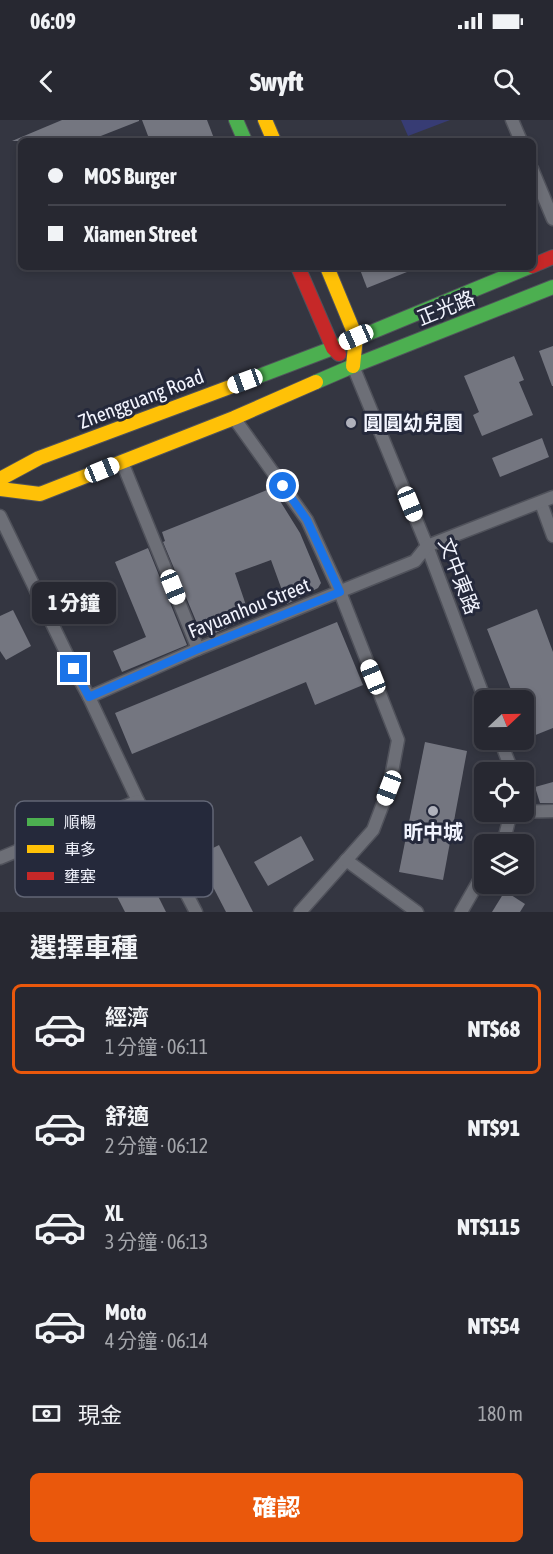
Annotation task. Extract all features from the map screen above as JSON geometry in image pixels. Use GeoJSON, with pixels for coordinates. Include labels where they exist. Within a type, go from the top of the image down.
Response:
{"type":"FeatureCollection","features":[{"type":"Feature","properties":{"kind":"street"},"geometry":{"type":"LineString","coordinates":[[236,120],[244,138]]}},
{"type":"Feature","properties":{"kind":"street"},"geometry":{"type":"LineString","coordinates":[[265,120],[273,138]]}},
{"type":"Feature","properties":{"kind":"street"},"geometry":{"type":"LineString","coordinates":[[512,120],[520,138]]}},
{"type":"Feature","properties":{"kind":"street"},"geometry":{"type":"LineString","coordinates":[[536,179],[553,219]]}},
{"type":"Feature","properties":{"kind":"street","name":"正光路"},"geometry":{"type":"LineString","coordinates":[[536,264],[553,257]]}},
{"type":"Feature","properties":{"kind":"street"},"geometry":{"type":"LineString","coordinates":[[299,270],[333,348],[353,366]]}},
{"type":"Feature","properties":{"kind":"street"},"geometry":{"type":"LineString","coordinates":[[328,270],[356,337],[353,366]]}},
{"type":"Feature","properties":{"kind":"street","name":"正光路"},"geometry":{"type":"LineString","coordinates":[[333,348],[521,270]]}},
{"type":"Feature","properties":{"kind":"street","name":"正光路"},"geometry":{"type":"LineString","coordinates":[[353,366],[553,287]]}},
{"type":"Feature","properties":{"kind":"street","name":"Zhengguang Road"},"geometry":{"type":"LineString","coordinates":[[0,479],[39,458],[333,348]]}},
{"type":"Feature","properties":{"kind":"street"},"geometry":{"type":"LineString","coordinates":[[0,489],[40,494],[234,418],[353,366]]}},
{"type":"Feature","properties":{"kind":"street","name":"文中東路"},"geometry":{"type":"LineString","coordinates":[[353,366],[427,546],[481,690]]}},
{"type":"Feature","properties":{"kind":"street"},"geometry":{"type":"LineString","coordinates":[[234,418],[307,520],[340,592],[398,740],[389,788],[373,830],[300,912]]}},
{"type":"Feature","properties":{"kind":"street"},"geometry":{"type":"LineString","coordinates":[[122,462],[198,649]]}},
{"type":"Feature","properties":{"kind":"street"},"geometry":{"type":"LineString","coordinates":[[547,500],[553,536]]}},
{"type":"Feature","properties":{"kind":"street","name":"Fayuanhou Street"},"geometry":{"type":"LineString","coordinates":[[89,697],[198,649],[415,561],[427,546],[547,500]]}},
{"type":"Feature","properties":{"kind":"street"},"geometry":{"type":"LineString","coordinates":[[0,516],[138,801]]}},
{"type":"Feature","properties":{"kind":"street"},"geometry":{"type":"LineString","coordinates":[[534,811],[553,811]]}},
{"type":"Feature","properties":{"kind":"street"},"geometry":{"type":"LineString","coordinates":[[0,858],[15,852]]}},
{"type":"Feature","properties":{"kind":"street"},"geometry":{"type":"LineString","coordinates":[[345,860],[417,912]]}},
{"type":"Feature","properties":{"kind":"street"},"geometry":{"type":"LineString","coordinates":[[461,912],[474,889]]}},
{"type":"Feature","properties":{"kind":"street"},"geometry":{"type":"LineString","coordinates":[[188,897],[196,912]]}},
{"type":"Feature","properties":{"kind":"shaded area"},"geometry":{"type":"Polygon","coordinates":[[[401,120],[450,120],[408,136],[401,120]]]}},
{"type":"Feature","properties":{"kind":"building"},"geometry":{"type":"Polygon","coordinates":[[[62,120],[139,120],[96,138],[19,138],[62,120]]]}},
{"type":"Feature","properties":{"kind":"building"},"geometry":{"type":"Polygon","coordinates":[[[142,120],[207,120],[214,138],[149,138],[142,120]]]}},
{"type":"Feature","properties":{"kind":"building"},"geometry":{"type":"Polygon","coordinates":[[[360,270],[412,270],[367,288],[360,270]]]}},
{"type":"Feature","properties":{"kind":"building"},"geometry":{"type":"Polygon","coordinates":[[[553,346],[553,386],[552,386],[539,351],[553,346]]]}},
{"type":"Feature","properties":{"kind":"building"},"geometry":{"type":"Polygon","coordinates":[[[514,356],[524,380],[519,382],[533,415],[482,436],[473,415],[479,412],[464,376],[514,356]]]}},
{"type":"Feature","properties":{"kind":"building"},"geometry":{"type":"Polygon","coordinates":[[[542,438],[549,457],[500,477],[492,458],[542,438]]]}},
{"type":"Feature","properties":{"kind":"building"},"geometry":{"type":"Polygon","coordinates":[[[272,488],[300,533],[321,583],[318,588],[287,604],[271,560],[235,573],[250,617],[209,636],[201,633],[163,542],[165,541],[162,532],[272,488]]]}},
{"type":"Feature","properties":{"kind":"building"},"geometry":{"type":"Polygon","coordinates":[[[148,548],[187,645],[122,672],[113,651],[146,637],[115,562],[148,548]]]}},
{"type":"Feature","properties":{"kind":"building"},"geometry":{"type":"Polygon","coordinates":[[[537,609],[553,652],[553,728],[534,736],[534,690],[511,690],[487,629],[537,609]]]}},
{"type":"Feature","properties":{"kind":"building"},"geometry":{"type":"Polygon","coordinates":[[[13,610],[31,646],[6,660],[0,651],[0,616],[13,610]]]}},
{"type":"Feature","properties":{"kind":"building"},"geometry":{"type":"Polygon","coordinates":[[[337,622],[363,685],[315,705],[306,682],[132,754],[115,713],[337,622]]]}},
{"type":"Feature","properties":{"kind":"building","name":"昕中城"},"geometry":{"type":"Polygon","coordinates":[[[425,742],[467,751],[443,880],[399,872],[425,742]]]}},
{"type":"Feature","properties":{"kind":"building"},"geometry":{"type":"Polygon","coordinates":[[[553,782],[553,803],[540,803],[535,787],[553,782]]]}},
{"type":"Feature","properties":{"kind":"building"},"geometry":{"type":"Polygon","coordinates":[[[301,836],[314,860],[268,886],[254,862],[301,836]]]}},
{"type":"Feature","properties":{"kind":"building"},"geometry":{"type":"Polygon","coordinates":[[[219,845],[253,912],[226,912],[213,887],[213,848],[219,845]]]}},
{"type":"Feature","properties":{"kind":"building"},"geometry":{"type":"Polygon","coordinates":[[[503,894],[510,894],[525,904],[520,912],[492,912],[503,894]]]}},
{"type":"Feature","properties":{"kind":"building"},"geometry":{"type":"Polygon","coordinates":[[[117,897],[158,897],[166,912],[125,912],[117,897]]]}},
{"type":"Feature","properties":{"kind":"traffic: fast"},"geometry":{"type":"LineString","coordinates":[[236,120],[244,138]]}},
{"type":"Feature","properties":{"kind":"traffic: fast"},"geometry":{"type":"LineString","coordinates":[[246,381],[333,348],[522,270]]}},
{"type":"Feature","properties":{"kind":"traffic: fast"},"geometry":{"type":"LineString","coordinates":[[316,382],[553,287]]}},
{"type":"Feature","properties":{"kind":"traffic: slow"},"geometry":{"type":"LineString","coordinates":[[265,120],[273,138]]}},
{"type":"Feature","properties":{"kind":"traffic: slow"},"geometry":{"type":"LineString","coordinates":[[328,270],[356,337],[353,366]]}},
{"type":"Feature","properties":{"kind":"traffic: slow"},"geometry":{"type":"LineString","coordinates":[[0,479],[39,458],[246,381]]}},
{"type":"Feature","properties":{"kind":"traffic: slow"},"geometry":{"type":"LineString","coordinates":[[0,489],[40,494],[234,418],[316,382]]}},
{"type":"Feature","properties":{"kind":"traffic: jam"},"geometry":{"type":"LineString","coordinates":[[536,264],[553,257]]}},
{"type":"Feature","properties":{"kind":"traffic: jam"},"geometry":{"type":"LineString","coordinates":[[299,270],[333,348],[339,354]]}},
{"type":"Feature","properties":{"kind":"place","name":"圓圓幼兒園"},"geometry":{"type":"Point","coordinates":[351,423]}},
{"type":"Feature","properties":{"kind":"place","name":"昕中城"},"geometry":{"type":"Point","coordinates":[433,811]}},
{"type":"Feature","properties":{"kind":"route"},"geometry":{"type":"LineString","coordinates":[[74,669],[89,697],[198,649],[340,592],[307,520],[283,486]]}}]}
